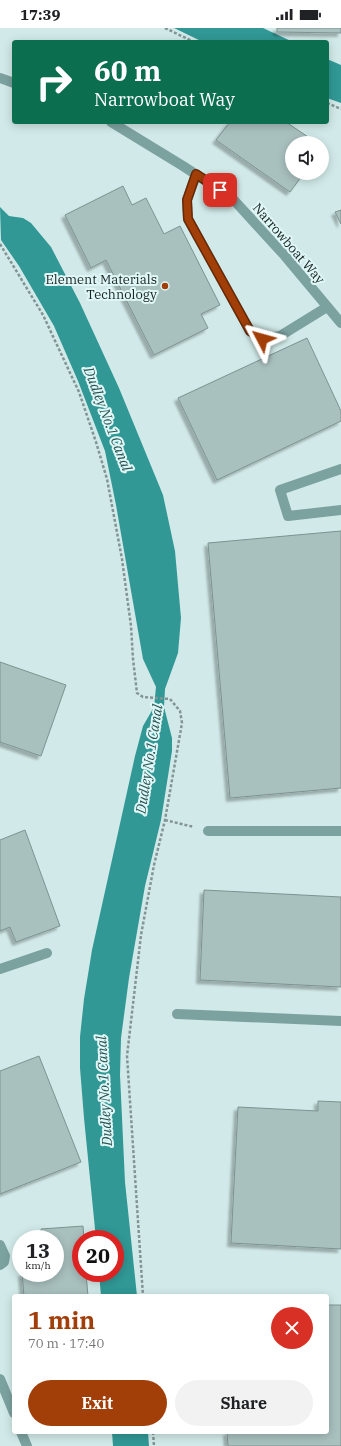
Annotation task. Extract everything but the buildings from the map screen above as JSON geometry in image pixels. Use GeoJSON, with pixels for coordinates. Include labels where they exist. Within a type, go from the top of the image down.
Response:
{"type":"FeatureCollection","features":[{"type":"Feature","properties":{"kind":"street"},"geometry":{"type":"LineString","coordinates":[[0,78],[12,82]]}},
{"type":"Feature","properties":{"kind":"street","name":"Narrowboat Way"},"geometry":{"type":"LineString","coordinates":[[114,124],[232,198],[285,256],[341,324]]}},
{"type":"Feature","properties":{"kind":"street"},"geometry":{"type":"LineString","coordinates":[[196,174],[187,200],[188,219],[250,331],[262,339],[280,336],[327,307]]}},
{"type":"Feature","properties":{"kind":"street"},"geometry":{"type":"LineString","coordinates":[[341,469],[280,490],[288,516],[341,510]]}},
{"type":"Feature","properties":{"kind":"street"},"geometry":{"type":"LineString","coordinates":[[208,831],[341,831]]}},
{"type":"Feature","properties":{"kind":"street"},"geometry":{"type":"LineString","coordinates":[[0,969],[48,953]]}},
{"type":"Feature","properties":{"kind":"street"},"geometry":{"type":"LineString","coordinates":[[176,1014],[341,1021]]}},
{"type":"Feature","properties":{"kind":"street"},"geometry":{"type":"LineString","coordinates":[[0,1245],[5,1256],[4,1262],[0,1265]]}},
{"type":"Feature","properties":{"kind":"street"},"geometry":{"type":"LineString","coordinates":[[0,1379],[12,1408]]}},
{"type":"Feature","properties":{"kind":"street"},"geometry":{"type":"LineString","coordinates":[[23,1434],[27,1446]]}},
{"type":"Feature","properties":{"kind":"path"},"geometry":{"type":"LineString","coordinates":[[165,28],[190,40]]}},
{"type":"Feature","properties":{"kind":"path"},"geometry":{"type":"LineString","coordinates":[[329,104],[341,109]]}},
{"type":"Feature","properties":{"kind":"path"},"geometry":{"type":"LineString","coordinates":[[0,244],[43,315],[79,392],[96,442],[107,480],[122,559],[131,626],[137,693],[143,697],[170,699],[180,711],[182,723],[166,820],[154,865],[141,935],[127,1056],[143,1294]]}},
{"type":"Feature","properties":{"kind":"path"},"geometry":{"type":"LineString","coordinates":[[166,820],[208,831]]}},
{"type":"Feature","properties":{"kind":"path"},"geometry":{"type":"LineString","coordinates":[[153,1434],[154,1446]]}},
{"type":"Feature","properties":{"kind":"water"},"geometry":{"type":"Polygon","coordinates":[[[174,28],[263,28],[289,40],[199,40],[174,28]]]}},
{"type":"Feature","properties":{"kind":"water"},"geometry":{"type":"Polygon","coordinates":[[[329,60],[341,65],[341,103],[329,99],[329,60]]]}},
{"type":"Feature","properties":{"kind":"water","name":"Dudley No.1 Canal"},"geometry":{"type":"Polygon","coordinates":[[[0,207],[9,216],[23,218],[31,223],[51,247],[80,303],[119,388],[163,495],[175,551],[181,618],[178,653],[165,689],[164,707],[172,738],[172,751],[161,820],[145,886],[129,978],[121,1038],[120,1075],[125,1182],[137,1294],[101,1294],[100,1282],[124,1282],[124,1230],[95,1230],[80,1068],[80,1037],[84,999],[92,950],[135,756],[143,726],[154,707],[156,687],[143,659],[105,451],[78,381],[54,326],[19,266],[1,240],[0,207]]]}},
{"type":"Feature","properties":{"kind":"water"},"geometry":{"type":"Polygon","coordinates":[[[112,1434],[148,1434],[149,1446],[113,1446],[112,1434]]]}},
{"type":"Feature","properties":{"kind":"place","name":"Element Materials Technology"},"geometry":{"type":"Point","coordinates":[165,286]}},
{"type":"Feature","properties":{"kind":"route"},"geometry":{"type":"LineString","coordinates":[[220,190],[196,174],[187,200],[188,219],[250,331],[262,339]]}}]}
